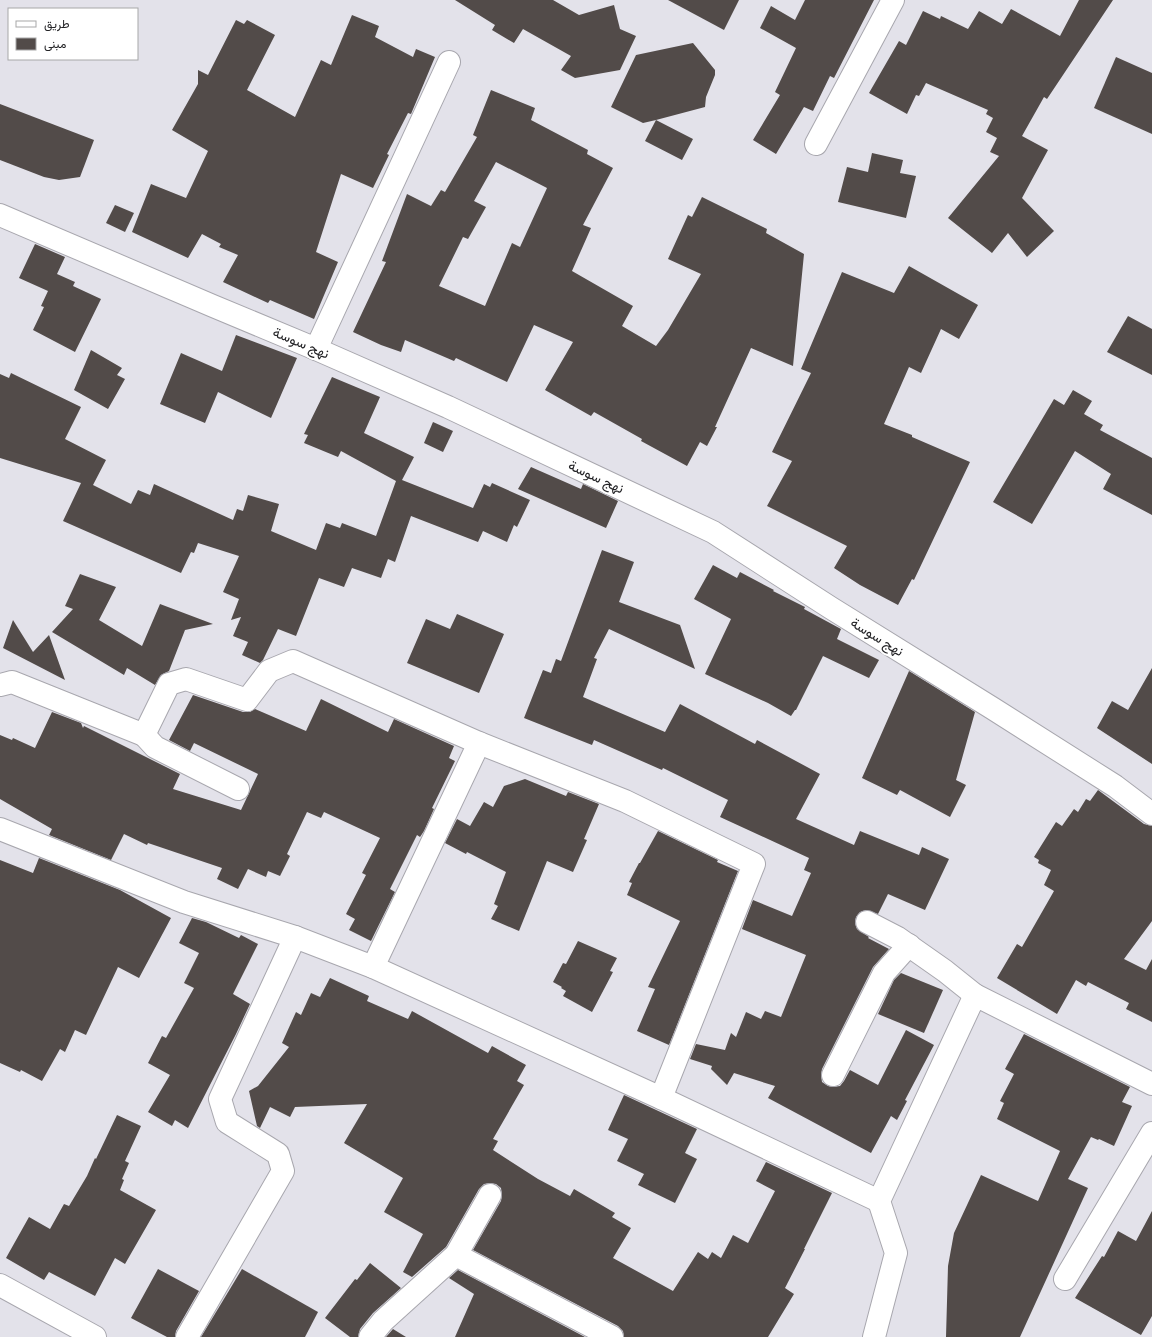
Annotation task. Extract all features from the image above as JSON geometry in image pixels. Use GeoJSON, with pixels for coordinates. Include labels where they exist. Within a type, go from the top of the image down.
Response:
{"type":"FeatureCollection","features":[{"type":"Feature","properties":{"kind":"street"},"geometry":{"type":"LineString","coordinates":[[816,144],[893,0]]}},
{"type":"Feature","properties":{"kind":"street"},"geometry":{"type":"LineString","coordinates":[[316,348],[449,62]]}},
{"type":"Feature","properties":{"kind":"street","name":"نهج سوسة"},"geometry":{"type":"LineString","coordinates":[[0,215],[205,303],[316,348],[448,407],[713,532],[831,608],[1115,786],[1152,814]]}},
{"type":"Feature","properties":{"kind":"street"},"geometry":{"type":"LineString","coordinates":[[144,735],[169,684],[186,679],[247,700],[269,671],[293,661],[479,743],[625,801],[754,864],[660,1098]]}},
{"type":"Feature","properties":{"kind":"street"},"geometry":{"type":"LineString","coordinates":[[0,685],[12,682],[144,735],[155,747],[238,789]]}},
{"type":"Feature","properties":{"kind":"street"},"geometry":{"type":"LineString","coordinates":[[373,967],[479,743]]}},
{"type":"Feature","properties":{"kind":"street"},"geometry":{"type":"LineString","coordinates":[[0,829],[184,902],[295,937],[373,967],[660,1098],[879,1201]]}},
{"type":"Feature","properties":{"kind":"street"},"geometry":{"type":"LineString","coordinates":[[867,922],[909,945],[975,995],[1152,1084]]}},
{"type":"Feature","properties":{"kind":"street"},"geometry":{"type":"LineString","coordinates":[[187,1337],[283,1171],[278,1154],[227,1122],[220,1099],[295,937]]}},
{"type":"Feature","properties":{"kind":"street"},"geometry":{"type":"LineString","coordinates":[[833,1075],[884,973],[909,945]]}},
{"type":"Feature","properties":{"kind":"street"},"geometry":{"type":"LineString","coordinates":[[874,1337],[896,1253],[879,1201],[975,995]]}},
{"type":"Feature","properties":{"kind":"street"},"geometry":{"type":"LineString","coordinates":[[1065,1279],[1152,1133]]}},
{"type":"Feature","properties":{"kind":"street"},"geometry":{"type":"LineString","coordinates":[[370,1337],[383,1321],[456,1255],[490,1195]]}},
{"type":"Feature","properties":{"kind":"street"},"geometry":{"type":"LineString","coordinates":[[456,1255],[612,1337]]}},
{"type":"Feature","properties":{"kind":"street"},"geometry":{"type":"LineString","coordinates":[[0,1285],[95,1337]]}},
{"type":"Feature","properties":{"kind":"building"},"geometry":{"type":"Polygon","coordinates":[[[455,0],[553,0],[579,15],[614,5],[620,29],[636,36],[620,70],[575,78],[561,70],[571,56],[523,29],[514,43],[492,30],[495,25],[455,0]]]}},
{"type":"Feature","properties":{"kind":"building"},"geometry":{"type":"Polygon","coordinates":[[[668,0],[739,0],[724,30],[668,0]]]}},
{"type":"Feature","properties":{"kind":"building"},"geometry":{"type":"Polygon","coordinates":[[[805,0],[874,0],[834,78],[830,76],[813,111],[804,107],[776,154],[753,140],[780,95],[775,92],[796,48],[760,28],[771,6],[795,20],[805,0]]]}},
{"type":"Feature","properties":{"kind":"building"},"geometry":{"type":"Polygon","coordinates":[[[1079,0],[1113,0],[1047,99],[1044,97],[1022,136],[1048,150],[1022,198],[1054,231],[1027,257],[1008,233],[992,253],[948,218],[999,156],[990,152],[997,138],[986,132],[993,118],[986,114],[988,110],[926,83],[919,96],[916,95],[907,114],[869,93],[899,41],[906,45],[923,11],[940,19],[941,16],[968,29],[979,11],[1002,24],[1011,9],[1060,36],[1079,0]]]}},
{"type":"Feature","properties":{"kind":"building"},"geometry":{"type":"Polygon","coordinates":[[[352,15],[379,26],[375,37],[413,57],[416,49],[435,57],[411,114],[408,113],[387,154],[389,155],[373,188],[341,174],[316,252],[338,262],[314,319],[270,300],[268,303],[223,282],[238,255],[219,247],[221,244],[202,234],[188,258],[132,232],[151,184],[186,198],[208,151],[172,130],[198,84],[198,70],[208,75],[236,20],[244,24],[247,20],[275,35],[247,90],[295,117],[321,60],[331,65],[352,15]]]}},
{"type":"Feature","properties":{"kind":"building"},"geometry":{"type":"Polygon","coordinates":[[[693,43],[715,70],[715,75],[706,97],[705,107],[643,123],[611,107],[636,55],[693,43]]]}},
{"type":"Feature","properties":{"kind":"building"},"geometry":{"type":"Polygon","coordinates":[[[1116,57],[1152,73],[1152,134],[1094,108],[1116,57]]]}},
{"type":"Feature","properties":{"kind":"building"},"geometry":{"type":"Polygon","coordinates":[[[491,90],[535,108],[531,120],[588,150],[587,154],[613,168],[583,225],[591,228],[572,271],[633,306],[622,326],[656,346],[668,330],[701,274],[668,259],[688,215],[692,217],[702,197],[767,229],[766,233],[804,254],[793,366],[751,348],[715,427],[717,427],[707,446],[700,442],[687,466],[641,441],[642,439],[594,412],[591,416],[545,390],[573,342],[534,325],[507,382],[456,358],[454,361],[405,340],[401,352],[381,345],[353,332],[386,262],[382,261],[407,194],[431,206],[441,190],[445,192],[477,137],[473,135],[491,90]],[[496,162],[474,201],[486,207],[468,239],[463,237],[439,286],[485,306],[512,243],[520,247],[547,188],[496,162]]]}},
{"type":"Feature","properties":{"kind":"building"},"geometry":{"type":"Polygon","coordinates":[[[0,104],[94,140],[80,177],[59,180],[44,177],[0,160],[0,104]]]}},
{"type":"Feature","properties":{"kind":"building"},"geometry":{"type":"Polygon","coordinates":[[[656,120],[693,139],[682,160],[645,141],[656,120]]]}},
{"type":"Feature","properties":{"kind":"building"},"geometry":{"type":"Polygon","coordinates":[[[872,153],[903,160],[900,173],[916,176],[906,218],[838,202],[847,167],[868,172],[872,153]]]}},
{"type":"Feature","properties":{"kind":"building"},"geometry":{"type":"Polygon","coordinates":[[[115,205],[134,213],[125,232],[106,223],[115,205]]]}},
{"type":"Feature","properties":{"kind":"building"},"geometry":{"type":"Polygon","coordinates":[[[35,244],[65,257],[57,274],[75,282],[73,286],[101,299],[75,352],[33,330],[44,307],[41,306],[48,291],[19,278],[35,244]]]}},
{"type":"Feature","properties":{"kind":"building"},"geometry":{"type":"Polygon","coordinates":[[[909,266],[978,305],[959,339],[941,329],[921,373],[909,367],[884,424],[912,435],[912,437],[970,462],[914,580],[912,579],[898,605],[860,585],[834,568],[847,546],[767,506],[792,461],[772,452],[811,373],[801,369],[842,272],[894,293],[909,266]]]}},
{"type":"Feature","properties":{"kind":"building"},"geometry":{"type":"Polygon","coordinates":[[[1128,316],[1152,329],[1152,375],[1107,352],[1128,316]]]}},
{"type":"Feature","properties":{"kind":"building"},"geometry":{"type":"Polygon","coordinates":[[[236,335],[297,358],[271,418],[218,392],[205,423],[160,404],[181,353],[222,371],[236,335]]]}},
{"type":"Feature","properties":{"kind":"building"},"geometry":{"type":"Polygon","coordinates":[[[91,350],[122,368],[117,375],[125,379],[108,409],[74,390],[91,350]]]}},
{"type":"Feature","properties":{"kind":"building"},"geometry":{"type":"Polygon","coordinates":[[[11,373],[81,407],[65,439],[106,460],[93,485],[131,504],[138,490],[150,495],[154,484],[233,520],[237,509],[243,511],[248,495],[279,504],[271,531],[316,550],[326,523],[340,528],[342,523],[376,536],[396,481],[341,451],[338,457],[304,443],[308,435],[304,434],[332,377],[380,397],[364,433],[414,457],[402,480],[473,508],[484,484],[490,487],[492,483],[530,500],[517,527],[514,525],[507,542],[483,531],[478,542],[411,516],[395,562],[388,559],[381,578],[352,568],[344,587],[319,578],[296,636],[278,629],[263,660],[260,663],[242,655],[248,642],[233,636],[241,617],[231,620],[239,599],[223,592],[239,556],[198,543],[194,553],[191,552],[181,573],[63,521],[81,483],[0,458],[0,374],[9,378],[11,373]]]}},
{"type":"Feature","properties":{"kind":"building"},"geometry":{"type":"Polygon","coordinates":[[[1073,390],[1092,401],[1084,414],[1103,425],[1100,430],[1152,458],[1152,515],[1103,489],[1111,474],[1075,451],[1032,524],[993,502],[1054,399],[1064,405],[1073,390]]]}},
{"type":"Feature","properties":{"kind":"building"},"geometry":{"type":"Polygon","coordinates":[[[433,422],[453,431],[443,452],[424,443],[433,422]]]}},
{"type":"Feature","properties":{"kind":"building"},"geometry":{"type":"Polygon","coordinates":[[[531,467],[581,489],[583,484],[618,501],[606,528],[518,489],[531,467]]]}},
{"type":"Feature","properties":{"kind":"building"},"geometry":{"type":"Polygon","coordinates":[[[602,550],[634,562],[619,602],[680,625],[695,669],[609,629],[594,658],[597,659],[583,697],[665,732],[680,704],[755,744],[757,740],[820,774],[796,819],[854,845],[860,831],[919,855],[922,847],[949,859],[925,910],[888,894],[878,914],[866,910],[860,912],[856,917],[855,923],[857,929],[869,937],[868,938],[889,949],[873,967],[822,1069],[822,1082],[828,1086],[840,1086],[850,1070],[878,1085],[906,1030],[934,1045],[905,1100],[907,1101],[897,1120],[891,1116],[871,1153],[768,1098],[775,1086],[734,1073],[727,1085],[711,1069],[712,1066],[690,1059],[696,1044],[725,1050],[731,1033],[736,1037],[746,1012],[761,1019],[765,1011],[781,1017],[806,955],[742,929],[753,900],[792,916],[811,873],[804,870],[809,858],[720,817],[728,800],[663,768],[662,770],[594,740],[592,745],[524,718],[543,670],[551,673],[556,659],[561,661],[602,550]]]}},
{"type":"Feature","properties":{"kind":"building"},"geometry":{"type":"Polygon","coordinates":[[[713,565],[737,578],[740,572],[805,607],[804,609],[841,629],[837,639],[879,660],[869,678],[823,656],[796,710],[791,716],[768,703],[705,674],[731,619],[694,599],[713,565]]]}},
{"type":"Feature","properties":{"kind":"building"},"geometry":{"type":"Polygon","coordinates":[[[80,574],[116,587],[99,620],[142,646],[160,604],[213,624],[185,630],[169,671],[161,675],[155,685],[127,668],[124,675],[52,632],[73,609],[65,606],[80,574]]]}},
{"type":"Feature","properties":{"kind":"building"},"geometry":{"type":"Polygon","coordinates":[[[457,614],[504,634],[479,693],[407,663],[426,619],[450,629],[457,614]]]}},
{"type":"Feature","properties":{"kind":"building"},"geometry":{"type":"Polygon","coordinates":[[[13,620],[33,652],[49,635],[65,680],[3,648],[13,620]]]}},
{"type":"Feature","properties":{"kind":"building"},"geometry":{"type":"Polygon","coordinates":[[[1152,668],[1152,764],[1097,728],[1112,701],[1128,710],[1152,668]]]}},
{"type":"Feature","properties":{"kind":"building"},"geometry":{"type":"Polygon","coordinates":[[[909,671],[975,712],[956,780],[966,785],[950,817],[900,790],[897,795],[862,778],[909,671]]]}},
{"type":"Feature","properties":{"kind":"building"},"geometry":{"type":"Polygon","coordinates":[[[193,695],[243,712],[250,712],[255,709],[306,731],[321,699],[388,732],[394,719],[454,746],[449,758],[455,761],[432,808],[434,809],[424,831],[420,837],[417,835],[390,889],[395,892],[371,941],[349,930],[355,919],[346,914],[366,875],[362,873],[380,838],[324,812],[321,818],[307,812],[287,854],[290,856],[280,876],[268,871],[266,877],[248,869],[238,889],[217,879],[222,868],[148,843],[147,845],[124,834],[111,860],[49,835],[52,829],[0,799],[0,735],[12,740],[13,738],[35,748],[52,712],[81,723],[83,728],[84,726],[180,774],[173,789],[241,810],[258,774],[194,743],[190,751],[169,740],[193,695]]]}},
{"type":"Feature","properties":{"kind":"building"},"geometry":{"type":"Polygon","coordinates":[[[525,779],[566,796],[568,792],[599,804],[584,839],[587,840],[573,872],[547,861],[519,931],[491,919],[498,906],[494,904],[506,872],[467,852],[466,854],[445,843],[457,819],[470,826],[484,802],[493,807],[504,786],[525,779]]]}},
{"type":"Feature","properties":{"kind":"building"},"geometry":{"type":"Polygon","coordinates":[[[1098,790],[1144,824],[1152,826],[1152,921],[1124,959],[1146,970],[1152,959],[1152,1022],[1126,1009],[1129,1003],[1088,982],[1086,986],[1076,980],[1057,1014],[997,978],[1017,944],[1022,947],[1054,891],[1044,885],[1051,870],[1038,863],[1039,860],[1034,857],[1056,822],[1062,826],[1074,809],[1078,812],[1086,799],[1090,801],[1098,790]]]}},
{"type":"Feature","properties":{"kind":"building"},"geometry":{"type":"Polygon","coordinates":[[[658,831],[718,860],[717,862],[738,871],[669,1045],[637,1031],[655,989],[648,987],[680,921],[627,895],[632,883],[629,882],[658,831]]]}},
{"type":"Feature","properties":{"kind":"building"},"geometry":{"type":"Polygon","coordinates":[[[39,858],[120,890],[171,918],[139,978],[118,967],[86,1035],[75,1030],[65,1052],[60,1049],[42,1081],[21,1070],[20,1072],[0,1063],[0,860],[33,873],[39,858]]]}},
{"type":"Feature","properties":{"kind":"building"},"geometry":{"type":"Polygon","coordinates":[[[192,918],[206,922],[239,938],[241,935],[258,944],[233,994],[250,1004],[188,1128],[175,1120],[172,1126],[148,1112],[170,1075],[148,1063],[162,1036],[166,1038],[194,988],[184,983],[199,953],[179,943],[192,918]]]}},
{"type":"Feature","properties":{"kind":"building"},"geometry":{"type":"Polygon","coordinates":[[[578,941],[617,958],[610,971],[613,972],[592,1012],[563,996],[566,991],[553,982],[563,963],[566,964],[578,941]]]}},
{"type":"Feature","properties":{"kind":"building"},"geometry":{"type":"Polygon","coordinates":[[[901,973],[943,990],[924,1033],[878,1014],[894,980],[901,973]]]}},
{"type":"Feature","properties":{"kind":"building"},"geometry":{"type":"Polygon","coordinates":[[[330,978],[369,996],[367,1001],[408,1019],[412,1011],[488,1053],[492,1046],[526,1065],[517,1081],[524,1085],[493,1139],[498,1141],[493,1150],[538,1179],[570,1196],[574,1189],[615,1213],[612,1217],[631,1228],[613,1258],[673,1291],[698,1252],[708,1259],[712,1252],[721,1258],[733,1235],[748,1243],[775,1191],[756,1181],[766,1162],[832,1193],[785,1288],[794,1294],[768,1337],[624,1337],[623,1331],[618,1326],[473,1250],[501,1201],[501,1188],[496,1184],[484,1184],[479,1189],[446,1247],[412,1277],[403,1272],[423,1234],[384,1212],[403,1178],[344,1143],[367,1104],[295,1107],[290,1117],[270,1107],[260,1128],[257,1126],[249,1091],[258,1086],[289,1047],[282,1043],[296,1012],[301,1015],[311,993],[320,997],[330,978]]]}},
{"type":"Feature","properties":{"kind":"building"},"geometry":{"type":"Polygon","coordinates":[[[1024,1034],[1130,1087],[1122,1102],[1132,1106],[1114,1146],[1091,1137],[1068,1179],[1088,1188],[1020,1337],[946,1337],[948,1266],[954,1233],[981,1175],[1038,1201],[1060,1151],[997,1119],[1004,1103],[1000,1101],[1014,1074],[1005,1069],[1024,1034]]]}},
{"type":"Feature","properties":{"kind":"building"},"geometry":{"type":"Polygon","coordinates":[[[624,1095],[697,1129],[685,1153],[697,1159],[675,1203],[638,1185],[644,1174],[617,1161],[628,1139],[608,1130],[624,1095]]]}},
{"type":"Feature","properties":{"kind":"building"},"geometry":{"type":"Polygon","coordinates":[[[117,1115],[141,1126],[125,1161],[129,1163],[122,1179],[124,1180],[120,1190],[156,1210],[125,1264],[115,1258],[95,1296],[49,1272],[44,1280],[6,1258],[29,1217],[50,1229],[64,1204],[69,1206],[87,1176],[95,1158],[96,1159],[117,1115]]]}},
{"type":"Feature","properties":{"kind":"building"},"geometry":{"type":"Polygon","coordinates":[[[1152,1211],[1152,1316],[1141,1335],[1075,1298],[1102,1256],[1104,1257],[1118,1231],[1136,1241],[1152,1211]]]}},
{"type":"Feature","properties":{"kind":"building"},"geometry":{"type":"Polygon","coordinates":[[[370,1263],[401,1288],[373,1313],[360,1329],[358,1337],[350,1337],[325,1318],[355,1279],[357,1280],[370,1263]]]}},
{"type":"Feature","properties":{"kind":"building"},"geometry":{"type":"Polygon","coordinates":[[[158,1269],[199,1291],[176,1331],[175,1337],[167,1337],[131,1318],[158,1269]]]}},
{"type":"Feature","properties":{"kind":"building"},"geometry":{"type":"Polygon","coordinates":[[[242,1269],[318,1312],[305,1337],[201,1337],[242,1269]]]}},
{"type":"Feature","properties":{"kind":"building"},"geometry":{"type":"Polygon","coordinates":[[[458,1270],[585,1337],[455,1337],[474,1294],[449,1278],[458,1270]]]}},
{"type":"Feature","properties":{"kind":"building"},"geometry":{"type":"Polygon","coordinates":[[[393,1329],[406,1337],[386,1337],[393,1329]]]}}]}
